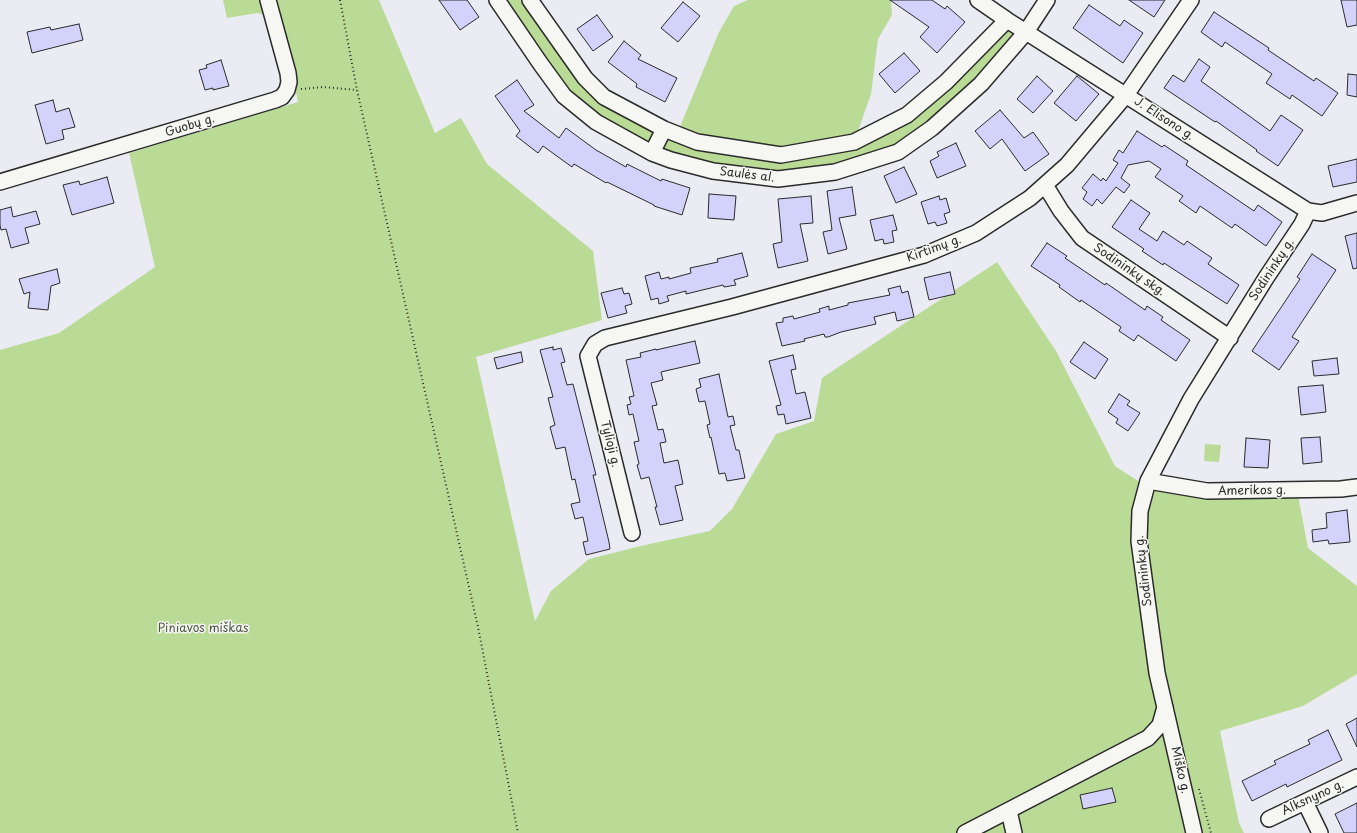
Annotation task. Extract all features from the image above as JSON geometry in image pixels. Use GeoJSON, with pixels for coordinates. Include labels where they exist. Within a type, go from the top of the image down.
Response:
{"type":"FeatureCollection","features":[{"type":"Feature","properties":{"kind":"street"},"geometry":{"type":"LineString","coordinates":[[268,0],[288,73],[289,82],[287,90]]}},
{"type":"Feature","properties":{"kind":"street","name":"Saulės al."},"geometry":{"type":"LineString","coordinates":[[497,0],[564,96],[596,122],[652,153],[671,160],[713,171],[778,179],[835,172],[898,152],[932,128],[981,84],[1026,32],[1047,0]]}},
{"type":"Feature","properties":{"kind":"street","name":"Saulės al."},"geometry":{"type":"LineString","coordinates":[[530,0],[585,78],[604,97],[664,129],[697,142],[781,155],[854,142],[907,115],[946,82],[1007,20]]}},
{"type":"Feature","properties":{"kind":"street","name":"J. Elisono g."},"geometry":{"type":"LineString","coordinates":[[978,0],[1007,20],[1308,211]]}},
{"type":"Feature","properties":{"kind":"street","name":"Kirtimų g."},"geometry":{"type":"LineString","coordinates":[[588,356],[595,344],[605,338],[732,307],[924,255],[976,233],[1030,198],[1068,165],[1126,95],[1191,0]]}},
{"type":"Feature","properties":{"kind":"street","name":"Guobų g."},"geometry":{"type":"LineString","coordinates":[[0,182],[275,100],[282,97],[287,90]]}},
{"type":"Feature","properties":{"kind":"street"},"geometry":{"type":"LineString","coordinates":[[652,153],[664,129]]}},
{"type":"Feature","properties":{"kind":"street","name":"Sodininkų skg."},"geometry":{"type":"LineString","coordinates":[[1045,185],[1061,211],[1082,238],[1230,338]]}},
{"type":"Feature","properties":{"kind":"street"},"geometry":{"type":"LineString","coordinates":[[1308,211],[1322,212],[1357,203]]}},
{"type":"Feature","properties":{"kind":"street","name":"Sodininkų g."},"geometry":{"type":"LineString","coordinates":[[964,833],[1148,738],[1160,725],[1165,706],[1158,673],[1139,541],[1140,511],[1148,481],[1191,399],[1266,278],[1302,224],[1308,211]]}},
{"type":"Feature","properties":{"kind":"street","name":"Tylioji g."},"geometry":{"type":"LineString","coordinates":[[588,356],[632,533]]}},
{"type":"Feature","properties":{"kind":"street","name":"Amerikos g."},"geometry":{"type":"LineString","coordinates":[[1148,481],[1207,491],[1341,489],[1357,486]]}},
{"type":"Feature","properties":{"kind":"street","name":"Miško g."},"geometry":{"type":"LineString","coordinates":[[1165,706],[1194,833]]}},
{"type":"Feature","properties":{"kind":"street","name":"Alksnyno g."},"geometry":{"type":"LineString","coordinates":[[1269,819],[1357,778]]}},
{"type":"Feature","properties":{"kind":"street"},"geometry":{"type":"LineString","coordinates":[[1305,802],[1320,833]]}},
{"type":"Feature","properties":{"kind":"street"},"geometry":{"type":"LineString","coordinates":[[1009,811],[1014,833]]}},
{"type":"Feature","properties":{"kind":"path"},"geometry":{"type":"LineString","coordinates":[[340,0],[357,90],[478,627],[518,833]]}},
{"type":"Feature","properties":{"kind":"path"},"geometry":{"type":"LineString","coordinates":[[287,90],[323,87],[357,90]]}},
{"type":"Feature","properties":{"kind":"green space","name":"Piniavos miškas"},"geometry":{"type":"Polygon","coordinates":[[[223,0],[379,0],[435,133],[461,118],[487,164],[593,251],[602,320],[476,357],[535,621],[551,591],[589,559],[710,531],[732,509],[776,434],[814,421],[822,378],[997,262],[1056,351],[1115,466],[1152,490],[1176,495],[1239,497],[1298,496],[1308,548],[1357,586],[1357,674],[1303,706],[1220,731],[1239,823],[1244,833],[0,833],[0,350],[59,333],[155,267],[129,153],[298,102],[281,18],[257,13],[227,18],[223,0]]]}},
{"type":"Feature","properties":{"kind":"green space"},"geometry":{"type":"Polygon","coordinates":[[[503,0],[525,0],[560,50],[653,130],[653,136],[649,141],[646,143],[596,116],[567,94],[503,0]]]}},
{"type":"Feature","properties":{"kind":"green space"},"geometry":{"type":"Polygon","coordinates":[[[748,0],[891,0],[892,15],[878,39],[871,94],[854,142],[781,155],[677,134],[719,32],[734,6],[748,0]]]}},
{"type":"Feature","properties":{"kind":"green space"},"geometry":{"type":"Polygon","coordinates":[[[1009,26],[1019,32],[951,107],[895,147],[869,158],[780,174],[714,168],[665,151],[665,140],[670,136],[736,151],[853,144],[909,117],[1009,26]]]}},
{"type":"Feature","properties":{"kind":"green space"},"geometry":{"type":"Polygon","coordinates":[[[1205,444],[1221,445],[1219,462],[1204,461],[1205,444]]]}},
{"type":"Feature","properties":{"kind":"building"},"geometry":{"type":"Polygon","coordinates":[[[439,0],[467,0],[479,17],[460,30],[439,0]]]}},
{"type":"Feature","properties":{"kind":"building"},"geometry":{"type":"Polygon","coordinates":[[[890,0],[932,0],[945,9],[947,6],[965,22],[937,53],[920,37],[929,27],[890,0]]]}},
{"type":"Feature","properties":{"kind":"building"},"geometry":{"type":"Polygon","coordinates":[[[1129,0],[1165,0],[1154,17],[1129,0]]]}},
{"type":"Feature","properties":{"kind":"building"},"geometry":{"type":"Polygon","coordinates":[[[1341,0],[1357,0],[1357,25],[1347,27],[1341,0]]]}},
{"type":"Feature","properties":{"kind":"building"},"geometry":{"type":"Polygon","coordinates":[[[683,2],[700,16],[678,42],[661,28],[683,2]]]}},
{"type":"Feature","properties":{"kind":"building"},"geometry":{"type":"Polygon","coordinates":[[[1089,5],[1120,26],[1124,20],[1143,33],[1123,63],[1073,28],[1089,5]]]}},
{"type":"Feature","properties":{"kind":"building"},"geometry":{"type":"Polygon","coordinates":[[[1214,12],[1269,48],[1268,50],[1314,81],[1316,78],[1338,93],[1322,116],[1292,95],[1290,99],[1266,83],[1272,74],[1225,42],[1222,47],[1201,32],[1214,12]]]}},
{"type":"Feature","properties":{"kind":"building"},"geometry":{"type":"Polygon","coordinates":[[[597,15],[613,37],[593,51],[577,29],[597,15]]]}},
{"type":"Feature","properties":{"kind":"building"},"geometry":{"type":"Polygon","coordinates":[[[79,24],[83,40],[32,53],[27,32],[50,27],[51,30],[79,24]]]}},
{"type":"Feature","properties":{"kind":"building"},"geometry":{"type":"Polygon","coordinates":[[[624,41],[641,55],[638,59],[677,78],[665,102],[636,87],[637,84],[608,62],[624,41]]]}},
{"type":"Feature","properties":{"kind":"building"},"geometry":{"type":"Polygon","coordinates":[[[904,53],[920,71],[895,93],[879,74],[904,53]]]}},
{"type":"Feature","properties":{"kind":"building"},"geometry":{"type":"Polygon","coordinates":[[[1199,59],[1210,67],[1201,81],[1270,131],[1281,115],[1303,130],[1278,166],[1216,121],[1215,122],[1164,88],[1173,75],[1184,82],[1199,59]]]}},
{"type":"Feature","properties":{"kind":"building"},"geometry":{"type":"Polygon","coordinates":[[[221,60],[229,86],[213,90],[213,88],[205,90],[199,70],[207,68],[206,65],[221,60]]]}},
{"type":"Feature","properties":{"kind":"building"},"geometry":{"type":"Polygon","coordinates":[[[1348,74],[1357,75],[1357,97],[1347,95],[1348,74]]]}},
{"type":"Feature","properties":{"kind":"building"},"geometry":{"type":"Polygon","coordinates":[[[1037,76],[1053,91],[1033,113],[1017,99],[1037,76]]]}},
{"type":"Feature","properties":{"kind":"building"},"geometry":{"type":"Polygon","coordinates":[[[1077,76],[1099,94],[1076,121],[1054,103],[1077,76]]]}},
{"type":"Feature","properties":{"kind":"building"},"geometry":{"type":"Polygon","coordinates":[[[517,80],[534,105],[524,111],[559,138],[566,128],[596,150],[626,167],[627,164],[661,181],[662,179],[690,188],[682,215],[654,206],[607,182],[606,183],[574,164],[572,167],[543,146],[538,153],[516,136],[520,131],[495,96],[517,80]]]}},
{"type":"Feature","properties":{"kind":"building"},"geometry":{"type":"Polygon","coordinates":[[[53,100],[56,112],[69,108],[75,127],[62,130],[64,139],[46,144],[35,105],[53,100]]]}},
{"type":"Feature","properties":{"kind":"building"},"geometry":{"type":"Polygon","coordinates":[[[1000,110],[1024,138],[1033,132],[1049,154],[1025,171],[1002,139],[990,149],[975,131],[1000,110]]]}},
{"type":"Feature","properties":{"kind":"building"},"geometry":{"type":"Polygon","coordinates":[[[1137,131],[1162,147],[1164,145],[1188,161],[1186,165],[1254,211],[1258,205],[1282,222],[1266,246],[1235,224],[1232,228],[1200,206],[1196,213],[1179,201],[1183,196],[1155,177],[1161,169],[1149,161],[1128,165],[1121,178],[1130,185],[1124,193],[1116,187],[1102,204],[1097,199],[1092,206],[1083,199],[1087,192],[1082,188],[1093,174],[1101,181],[1103,178],[1106,181],[1118,163],[1113,160],[1119,150],[1123,153],[1137,131]]]}},
{"type":"Feature","properties":{"kind":"building"},"geometry":{"type":"Polygon","coordinates":[[[956,143],[966,166],[937,178],[930,161],[939,156],[937,152],[956,143]]]}},
{"type":"Feature","properties":{"kind":"building"},"geometry":{"type":"Polygon","coordinates":[[[1357,159],[1357,182],[1333,187],[1328,166],[1357,159]]]}},
{"type":"Feature","properties":{"kind":"building"},"geometry":{"type":"Polygon","coordinates":[[[904,167],[917,194],[896,203],[884,176],[904,167]]]}},
{"type":"Feature","properties":{"kind":"building"},"geometry":{"type":"Polygon","coordinates":[[[107,177],[114,203],[72,215],[63,185],[79,181],[80,185],[107,177]]]}},
{"type":"Feature","properties":{"kind":"building"},"geometry":{"type":"Polygon","coordinates":[[[852,187],[856,215],[839,218],[847,249],[828,254],[823,232],[832,230],[827,191],[852,187]]]}},
{"type":"Feature","properties":{"kind":"building"},"geometry":{"type":"Polygon","coordinates":[[[709,194],[736,196],[734,220],[708,218],[709,194]]]}},
{"type":"Feature","properties":{"kind":"building"},"geometry":{"type":"Polygon","coordinates":[[[811,196],[813,223],[800,224],[808,261],[778,268],[773,244],[782,242],[778,199],[811,196]]]}},
{"type":"Feature","properties":{"kind":"building"},"geometry":{"type":"Polygon","coordinates":[[[939,196],[940,200],[946,198],[950,212],[944,214],[947,223],[937,226],[935,222],[928,224],[921,202],[939,196]]]}},
{"type":"Feature","properties":{"kind":"building"},"geometry":{"type":"Polygon","coordinates":[[[1131,200],[1150,213],[1139,229],[1157,241],[1163,231],[1184,245],[1187,241],[1212,258],[1208,264],[1239,285],[1227,304],[1164,263],[1163,265],[1142,251],[1144,249],[1112,227],[1131,200]]]}},
{"type":"Feature","properties":{"kind":"building"},"geometry":{"type":"Polygon","coordinates":[[[11,207],[13,217],[36,211],[40,224],[25,228],[29,243],[11,248],[6,229],[1,230],[0,210],[11,207]]]}},
{"type":"Feature","properties":{"kind":"building"},"geometry":{"type":"Polygon","coordinates":[[[893,215],[897,230],[892,231],[894,242],[884,244],[883,239],[875,241],[870,220],[893,215]]]}},
{"type":"Feature","properties":{"kind":"building"},"geometry":{"type":"Polygon","coordinates":[[[1357,233],[1357,268],[1353,269],[1345,236],[1357,233]]]}},
{"type":"Feature","properties":{"kind":"building"},"geometry":{"type":"Polygon","coordinates":[[[1047,243],[1067,256],[1065,258],[1105,285],[1106,283],[1145,310],[1147,306],[1163,317],[1161,320],[1190,340],[1176,361],[1138,335],[1134,341],[1119,331],[1121,327],[1081,300],[1080,302],[1059,287],[1060,285],[1031,266],[1047,243]]]}},
{"type":"Feature","properties":{"kind":"building"},"geometry":{"type":"Polygon","coordinates":[[[742,253],[748,276],[734,280],[736,285],[724,287],[723,285],[686,294],[686,291],[667,296],[669,301],[659,304],[658,298],[651,300],[645,276],[659,272],[661,279],[669,277],[669,279],[691,273],[690,268],[718,262],[717,259],[742,253]]]}},
{"type":"Feature","properties":{"kind":"building"},"geometry":{"type":"Polygon","coordinates":[[[1312,254],[1336,270],[1292,337],[1299,341],[1279,370],[1252,351],[1300,279],[1297,277],[1312,254]]]}},
{"type":"Feature","properties":{"kind":"building"},"geometry":{"type":"Polygon","coordinates":[[[57,269],[60,283],[51,286],[48,310],[28,308],[30,292],[24,294],[19,279],[57,269]]]}},
{"type":"Feature","properties":{"kind":"building"},"geometry":{"type":"Polygon","coordinates":[[[950,272],[955,294],[929,300],[924,278],[950,272]]]}},
{"type":"Feature","properties":{"kind":"building"},"geometry":{"type":"Polygon","coordinates":[[[900,286],[902,293],[908,291],[914,317],[897,321],[895,312],[874,317],[876,324],[841,332],[828,337],[825,337],[824,334],[804,339],[805,341],[782,346],[776,323],[783,322],[783,318],[793,316],[794,319],[820,312],[819,309],[829,306],[829,310],[848,305],[848,303],[890,295],[888,289],[900,286]]]}},
{"type":"Feature","properties":{"kind":"building"},"geometry":{"type":"Polygon","coordinates":[[[622,288],[624,294],[629,293],[632,304],[625,306],[627,313],[608,318],[601,293],[622,288]]]}},
{"type":"Feature","properties":{"kind":"building"},"geometry":{"type":"Polygon","coordinates":[[[695,341],[700,363],[661,372],[663,380],[651,383],[657,405],[652,406],[658,430],[663,429],[666,442],[660,443],[664,463],[678,460],[683,484],[675,486],[683,520],[660,525],[649,477],[641,479],[637,465],[639,464],[634,442],[639,441],[633,414],[629,415],[627,405],[631,404],[629,397],[634,396],[626,360],[641,357],[640,353],[695,341]]]}},
{"type":"Feature","properties":{"kind":"building"},"geometry":{"type":"Polygon","coordinates":[[[1084,342],[1108,359],[1095,379],[1070,362],[1084,342]]]}},
{"type":"Feature","properties":{"kind":"building"},"geometry":{"type":"Polygon","coordinates":[[[553,347],[553,350],[561,348],[565,362],[561,363],[567,385],[573,384],[596,475],[593,475],[609,542],[610,549],[586,555],[583,542],[588,541],[583,517],[575,519],[571,504],[580,502],[575,479],[572,480],[565,447],[556,449],[550,427],[555,425],[548,398],[553,397],[540,350],[553,347]]]}},
{"type":"Feature","properties":{"kind":"building"},"geometry":{"type":"Polygon","coordinates":[[[521,352],[523,362],[497,369],[494,358],[521,352]]]}},
{"type":"Feature","properties":{"kind":"building"},"geometry":{"type":"Polygon","coordinates":[[[793,355],[796,369],[791,370],[796,394],[805,392],[811,418],[786,424],[784,414],[778,415],[776,406],[781,405],[769,361],[793,355]]]}},
{"type":"Feature","properties":{"kind":"building"},"geometry":{"type":"Polygon","coordinates":[[[1337,358],[1339,374],[1314,376],[1312,361],[1337,358]]]}},
{"type":"Feature","properties":{"kind":"building"},"geometry":{"type":"Polygon","coordinates":[[[719,374],[728,417],[733,416],[735,425],[730,426],[736,450],[739,450],[745,478],[727,481],[725,473],[719,474],[707,425],[710,424],[705,401],[699,402],[696,389],[701,387],[699,379],[719,374]]]}},
{"type":"Feature","properties":{"kind":"building"},"geometry":{"type":"Polygon","coordinates":[[[1323,385],[1326,412],[1301,415],[1298,387],[1323,385]]]}},
{"type":"Feature","properties":{"kind":"building"},"geometry":{"type":"Polygon","coordinates":[[[1119,394],[1130,401],[1127,405],[1140,413],[1128,431],[1116,423],[1118,419],[1108,412],[1119,394]]]}},
{"type":"Feature","properties":{"kind":"building"},"geometry":{"type":"Polygon","coordinates":[[[1320,437],[1322,462],[1303,464],[1301,438],[1320,437]]]}},
{"type":"Feature","properties":{"kind":"building"},"geometry":{"type":"Polygon","coordinates":[[[1246,438],[1270,440],[1268,468],[1244,467],[1246,438]]]}},
{"type":"Feature","properties":{"kind":"building"},"geometry":{"type":"Polygon","coordinates":[[[1347,510],[1350,542],[1329,544],[1328,540],[1313,542],[1312,530],[1327,528],[1326,513],[1347,510]]]}},
{"type":"Feature","properties":{"kind":"building"},"geometry":{"type":"Polygon","coordinates":[[[1357,718],[1357,747],[1346,724],[1357,718]]]}},
{"type":"Feature","properties":{"kind":"building"},"geometry":{"type":"Polygon","coordinates":[[[1328,730],[1342,760],[1287,787],[1286,784],[1252,801],[1242,781],[1276,764],[1274,761],[1310,744],[1308,740],[1328,730]]]}},
{"type":"Feature","properties":{"kind":"building"},"geometry":{"type":"Polygon","coordinates":[[[1112,788],[1116,802],[1083,809],[1080,795],[1112,788]]]}},
{"type":"Feature","properties":{"kind":"building"},"geometry":{"type":"Polygon","coordinates":[[[1357,803],[1357,833],[1344,833],[1335,814],[1357,803]]]}}]}
